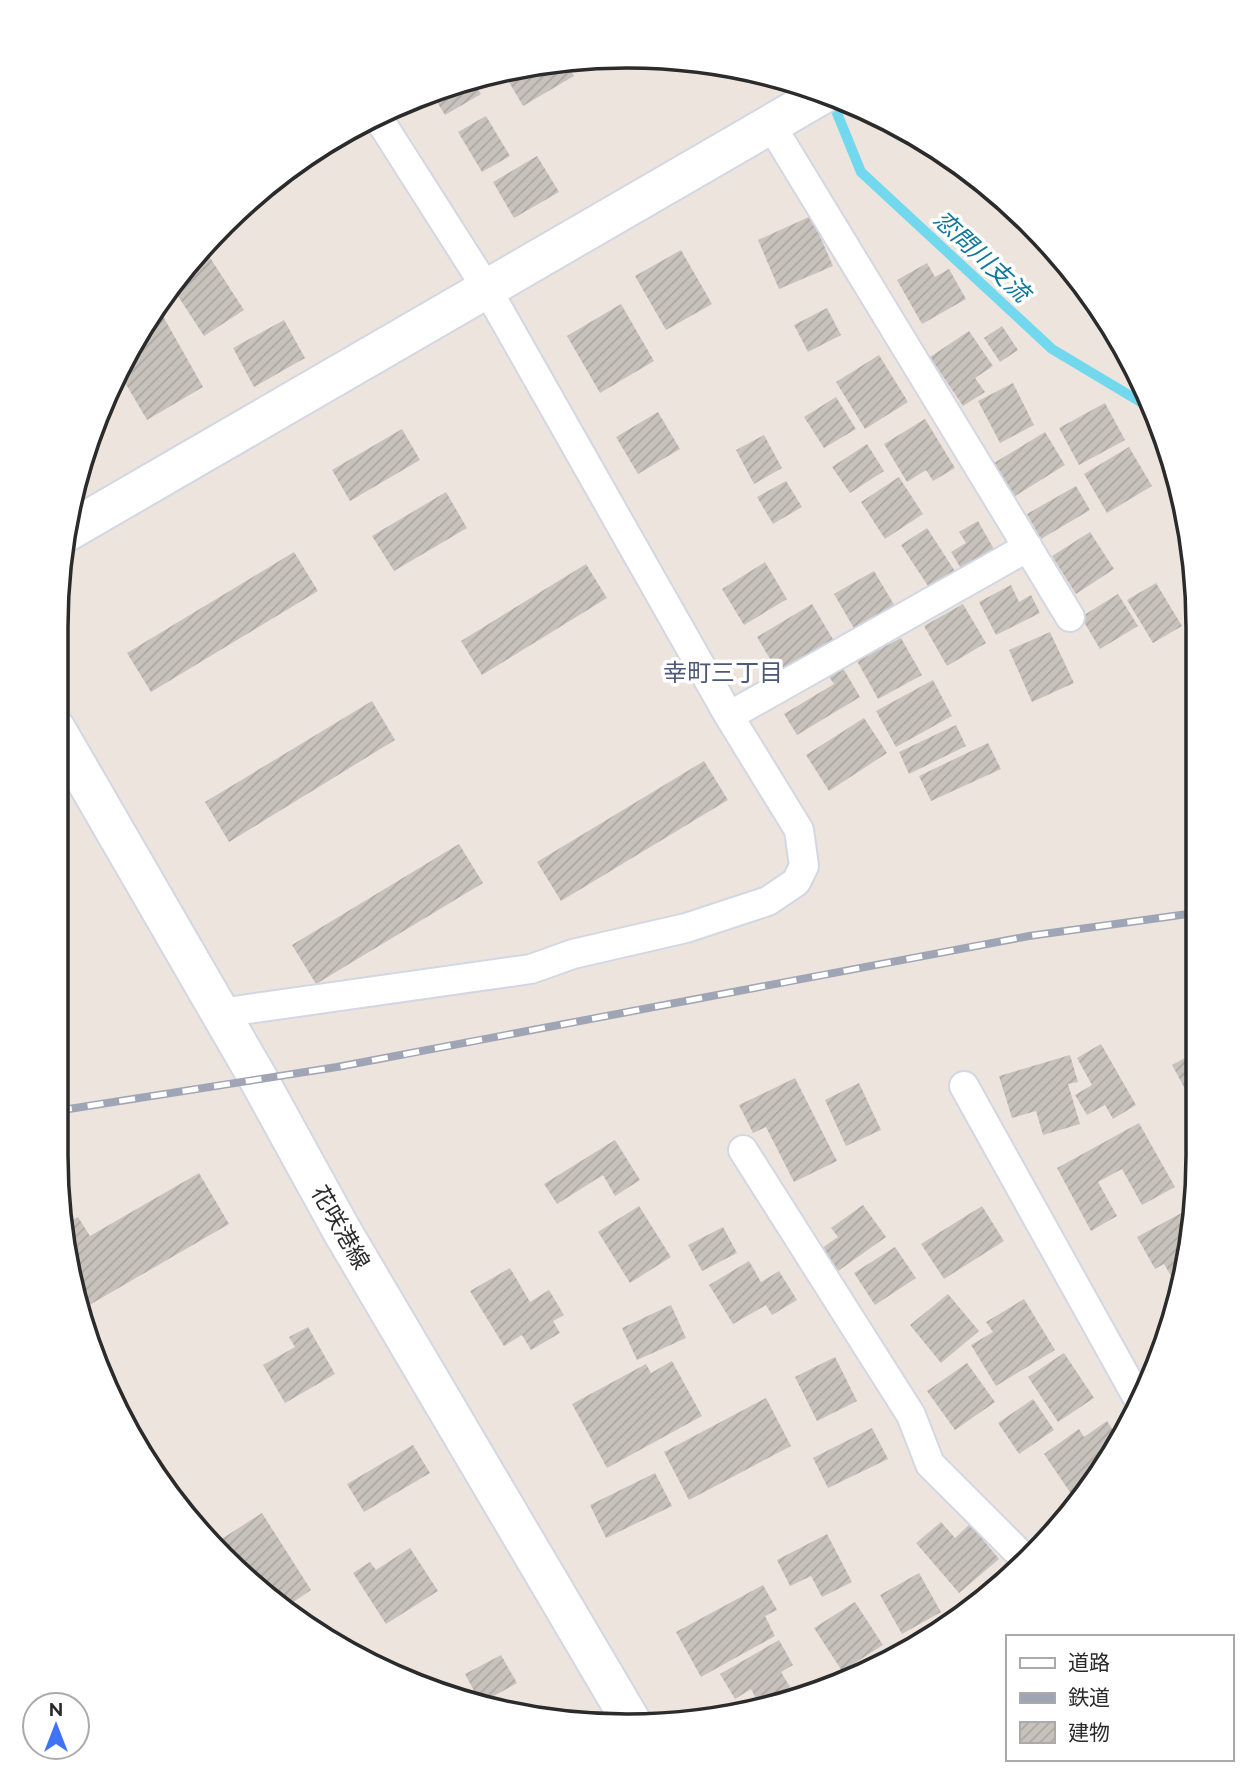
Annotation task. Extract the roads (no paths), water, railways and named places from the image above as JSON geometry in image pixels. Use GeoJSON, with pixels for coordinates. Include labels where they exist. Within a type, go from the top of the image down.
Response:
{"type":"FeatureCollection","features":[{"type":"Feature","properties":{"kind":"main road"},"geometry":{"type":"LineString","coordinates":[[78,526],[813,100]]}},
{"type":"Feature","properties":{"kind":"main road","name":"花咲港線"},"geometry":{"type":"LineString","coordinates":[[68,750],[342,1231],[627,1714]]}},
{"type":"Feature","properties":{"kind":"street"},"geometry":{"type":"LineString","coordinates":[[220,1013],[531,969],[573,954],[686,928],[768,901],[796,882],[804,866],[799,830],[729,716],[487,289],[383,125]]}},
{"type":"Feature","properties":{"kind":"street"},"geometry":{"type":"LineString","coordinates":[[771,125],[1070,617]]}},
{"type":"Feature","properties":{"kind":"street"},"geometry":{"type":"LineString","coordinates":[[729,716],[1028,547]]}},
{"type":"Feature","properties":{"kind":"street"},"geometry":{"type":"LineString","coordinates":[[964,1086],[1133,1390]]}},
{"type":"Feature","properties":{"kind":"street"},"geometry":{"type":"LineString","coordinates":[[743,1150],[911,1415],[930,1464],[1019,1553]]}},
{"type":"Feature","properties":{"kind":"waterway","name":"恋問川支流"},"geometry":{"type":"LineString","coordinates":[[835,109],[861,172],[1052,349],[1137,400]]}},
{"type":"Feature","properties":{"kind":"railway"},"geometry":{"type":"LineString","coordinates":[[68,1109],[337,1067],[1029,936],[1186,914]]}},
{"type":"Feature","properties":{"kind":"district","name":"幸町三丁目"},"geometry":{"type":"Point","coordinates":[723,672]}}]}
